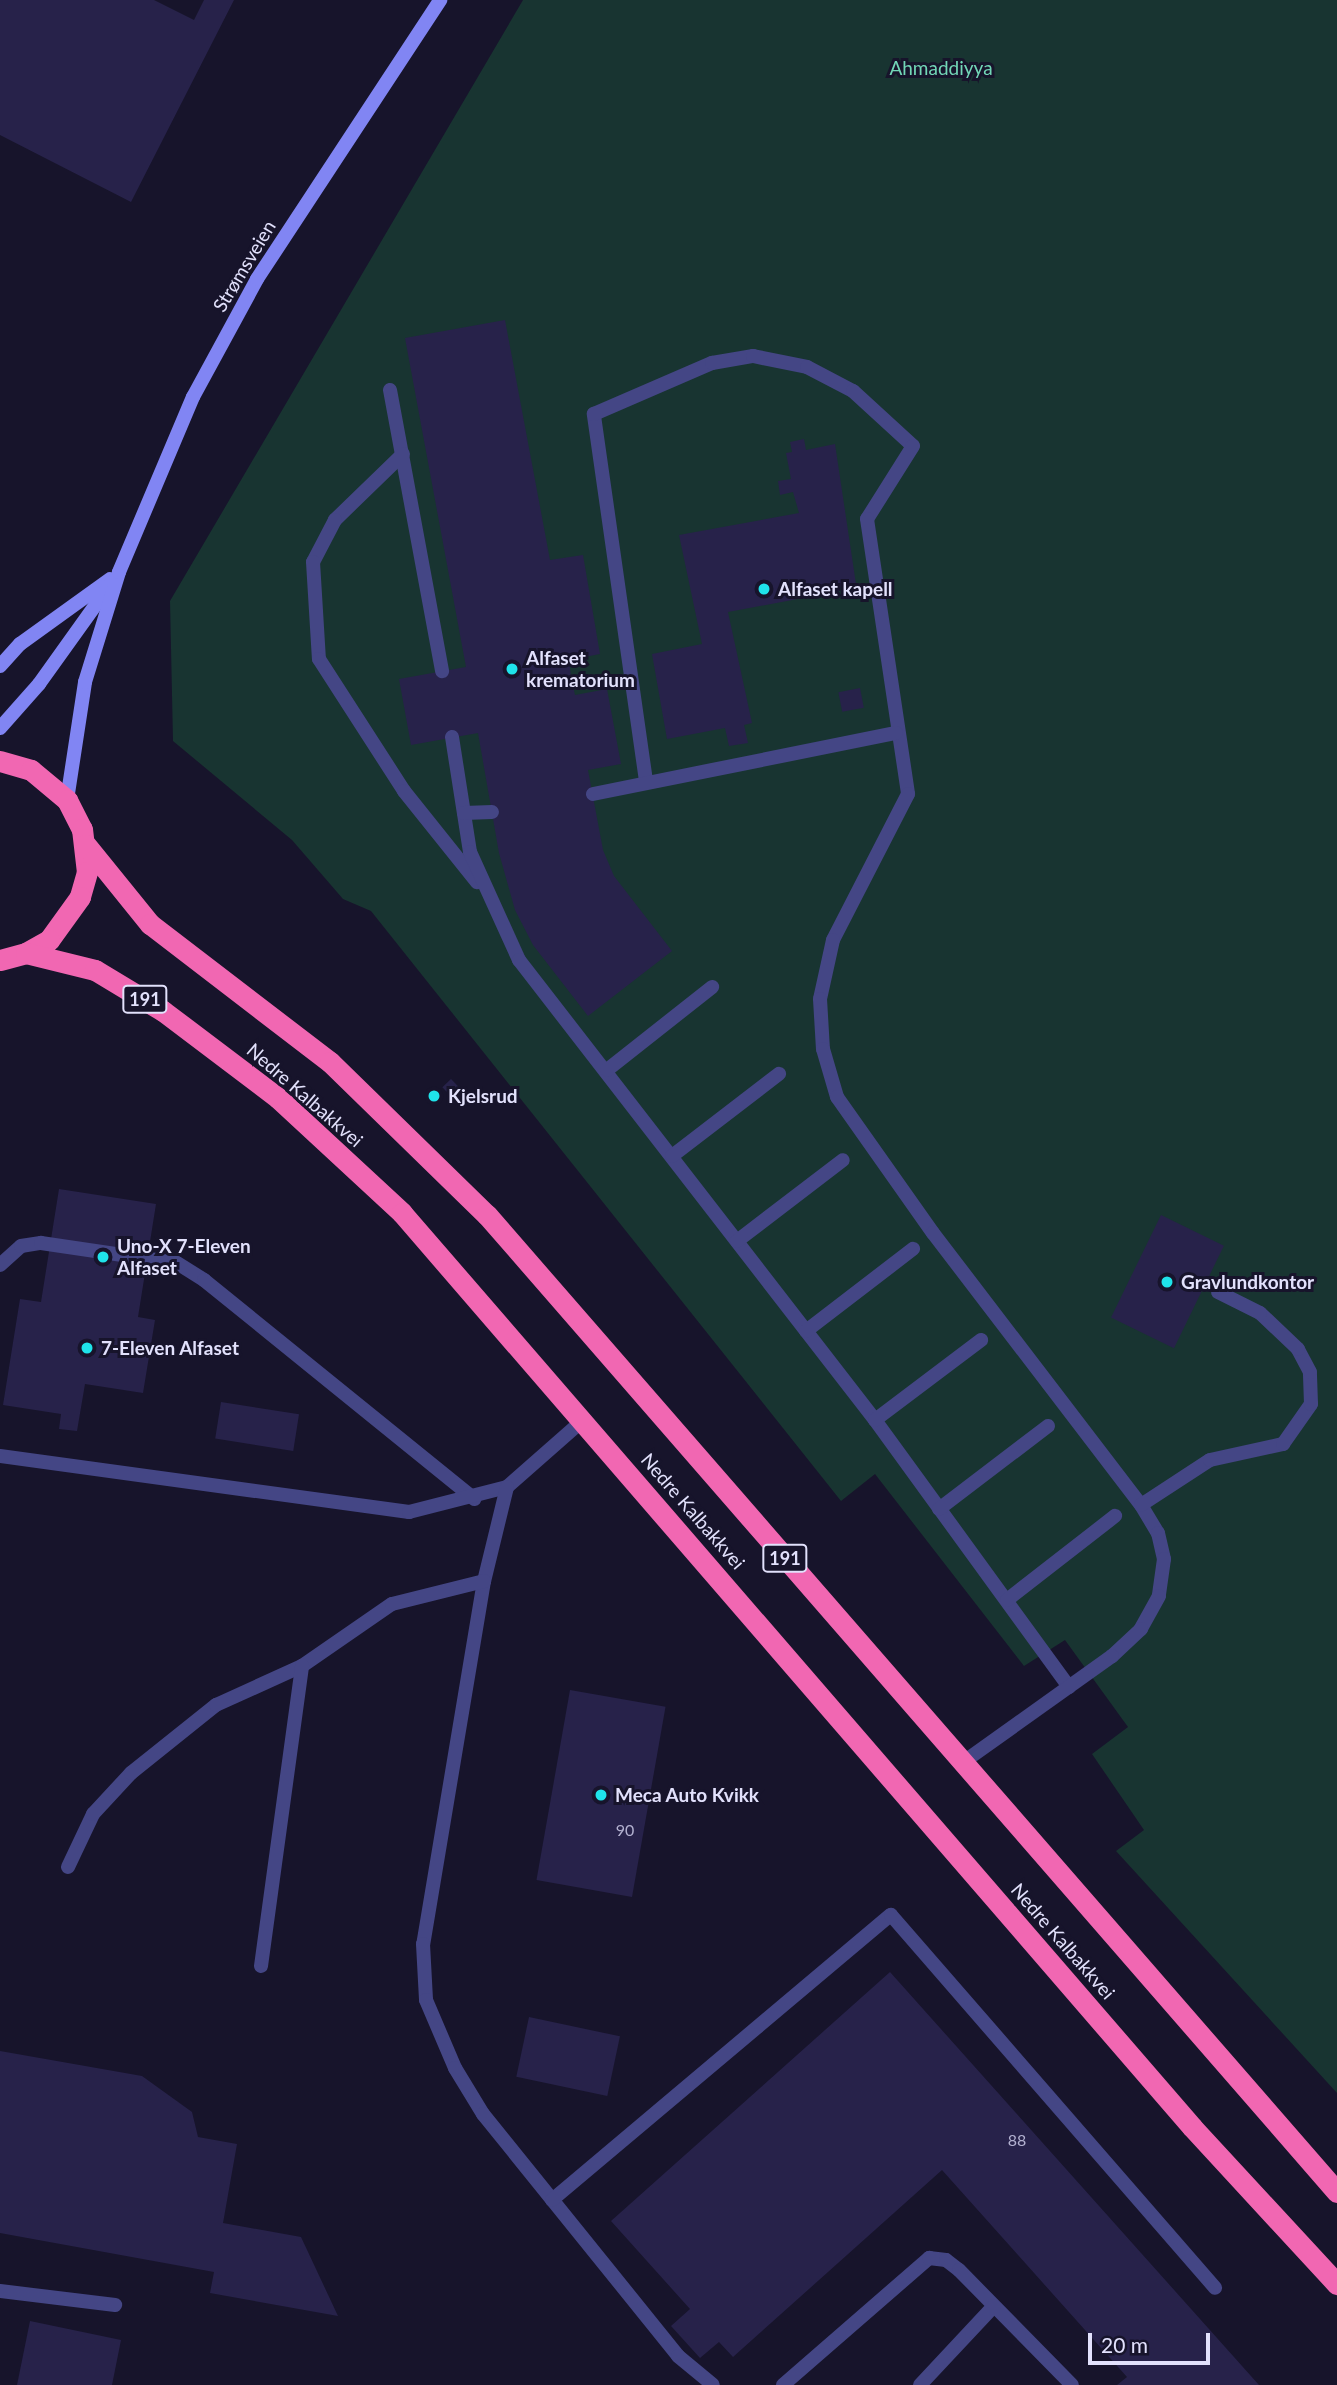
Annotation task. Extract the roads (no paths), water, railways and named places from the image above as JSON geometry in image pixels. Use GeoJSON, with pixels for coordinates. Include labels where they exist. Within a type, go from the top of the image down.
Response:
{"type":"FeatureCollection","features":[{"type":"Feature","properties":{"kind":"highway"},"geometry":{"type":"LineString","coordinates":[[0,761],[32,770],[67,800],[86,845],[80,897],[49,940],[8,959]]}},
{"type":"Feature","properties":{"kind":"highway","name":"Nedre Kalbakkvei"},"geometry":{"type":"LineString","coordinates":[[86,845],[150,924],[319,1053],[487,1215],[1337,2192]]}},
{"type":"Feature","properties":{"kind":"highway","name":"Nedre Kalbakkvei"},"geometry":{"type":"LineString","coordinates":[[8,959],[85,966],[124,986],[269,1090],[402,1213],[584,1419],[1192,2127],[1337,2284]]}},
{"type":"Feature","properties":{"kind":"main road","name":"Strømsveien"},"geometry":{"type":"LineString","coordinates":[[67,800],[85,682],[119,572],[219,346],[328,165],[440,0]]}},
{"type":"Feature","properties":{"kind":"main road","name":"Strømsveien"},"geometry":{"type":"LineString","coordinates":[[0,728],[39,684],[119,572]]}},
{"type":"Feature","properties":{"kind":"main road"},"geometry":{"type":"LineString","coordinates":[[0,666],[20,643],[119,572]]}},
{"type":"Feature","properties":{"kind":"lane"},"geometry":{"type":"LineString","coordinates":[[646,781],[594,414],[712,363],[753,356],[807,367],[853,391],[913,446],[867,519],[896,733],[908,794],[833,940],[820,999],[823,1049],[837,1097],[925,1223],[1141,1505],[1158,1533],[1164,1559],[1159,1596],[1140,1629],[1069,1687],[962,1763]]}},
{"type":"Feature","properties":{"kind":"lane"},"geometry":{"type":"LineString","coordinates":[[390,390],[442,671]]}},
{"type":"Feature","properties":{"kind":"lane"},"geometry":{"type":"LineString","coordinates":[[403,454],[335,520],[313,562],[320,659],[404,791],[487,894]]}},
{"type":"Feature","properties":{"kind":"lane"},"geometry":{"type":"LineString","coordinates":[[593,794],[646,781],[896,733]]}},
{"type":"Feature","properties":{"kind":"lane"},"geometry":{"type":"LineString","coordinates":[[453,737],[470,852],[519,960],[607,1070],[875,1420],[1069,1687]]}},
{"type":"Feature","properties":{"kind":"lane"},"geometry":{"type":"LineString","coordinates":[[464,813],[492,812]]}},
{"type":"Feature","properties":{"kind":"lane"},"geometry":{"type":"LineString","coordinates":[[607,1070],[712,987]]}},
{"type":"Feature","properties":{"kind":"lane"},"geometry":{"type":"LineString","coordinates":[[672,1156],[779,1074]]}},
{"type":"Feature","properties":{"kind":"lane"},"geometry":{"type":"LineString","coordinates":[[737,1241],[843,1160]]}},
{"type":"Feature","properties":{"kind":"lane"},"geometry":{"type":"LineString","coordinates":[[0,1265],[21,1246],[41,1243],[177,1263],[474,1499]]}},
{"type":"Feature","properties":{"kind":"lane"},"geometry":{"type":"LineString","coordinates":[[806,1331],[913,1249]]}},
{"type":"Feature","properties":{"kind":"lane"},"geometry":{"type":"LineString","coordinates":[[1141,1505],[1210,1460],[1283,1444],[1311,1404],[1310,1372],[1298,1349],[1260,1313],[1218,1292]]}},
{"type":"Feature","properties":{"kind":"lane"},"geometry":{"type":"LineString","coordinates":[[875,1420],[981,1340]]}},
{"type":"Feature","properties":{"kind":"lane"},"geometry":{"type":"LineString","coordinates":[[0,1456],[409,1512],[474,1499],[507,1488],[584,1419]]}},
{"type":"Feature","properties":{"kind":"lane"},"geometry":{"type":"LineString","coordinates":[[939,1509],[1048,1426]]}},
{"type":"Feature","properties":{"kind":"lane"},"geometry":{"type":"LineString","coordinates":[[507,1488],[484,1581],[423,1944],[425,1990],[435,2028],[454,2068],[483,2114],[678,2356],[713,2385]]}},
{"type":"Feature","properties":{"kind":"lane"},"geometry":{"type":"LineString","coordinates":[[1007,1600],[1115,1516]]}},
{"type":"Feature","properties":{"kind":"lane"},"geometry":{"type":"LineString","coordinates":[[68,1867],[93,1814],[131,1773],[216,1705],[302,1667],[392,1604],[484,1581]]}},
{"type":"Feature","properties":{"kind":"lane"},"geometry":{"type":"LineString","coordinates":[[261,1966],[302,1667]]}},
{"type":"Feature","properties":{"kind":"lane"},"geometry":{"type":"LineString","coordinates":[[552,2200],[891,1915],[1216,2288]]}},
{"type":"Feature","properties":{"kind":"lane"},"geometry":{"type":"LineString","coordinates":[[783,2385],[929,2258],[946,2260],[959,2270],[1072,2385]]}},
{"type":"Feature","properties":{"kind":"lane"},"geometry":{"type":"LineString","coordinates":[[0,2291],[115,2305]]}},
{"type":"Feature","properties":{"kind":"lane"},"geometry":{"type":"LineString","coordinates":[[920,2385],[994,2306]]}},
{"type":"Feature","properties":{"kind":"place","name":"Alfaset kapell"},"geometry":{"type":"Point","coordinates":[764,589]}},
{"type":"Feature","properties":{"kind":"place","name":"Alfaset krematorium"},"geometry":{"type":"Point","coordinates":[512,669]}},
{"type":"Feature","properties":{"kind":"place","name":"Kjelsrud"},"geometry":{"type":"Point","coordinates":[434,1096]}},
{"type":"Feature","properties":{"kind":"place","name":"Uno-X 7-Eleven Alfaset"},"geometry":{"type":"Point","coordinates":[103,1257]}},
{"type":"Feature","properties":{"kind":"place","name":"Gravlundkontor"},"geometry":{"type":"Point","coordinates":[1167,1282]}},
{"type":"Feature","properties":{"kind":"place","name":"7-Eleven Alfaset"},"geometry":{"type":"Point","coordinates":[87,1348]}},
{"type":"Feature","properties":{"kind":"place","name":"Meca Auto Kvikk"},"geometry":{"type":"Point","coordinates":[601,1795]}},
{"type":"Feature","properties":{"kind":"park label","name":"Ahmaddiyya"},"geometry":{"type":"Point","coordinates":[941,68]}}]}
